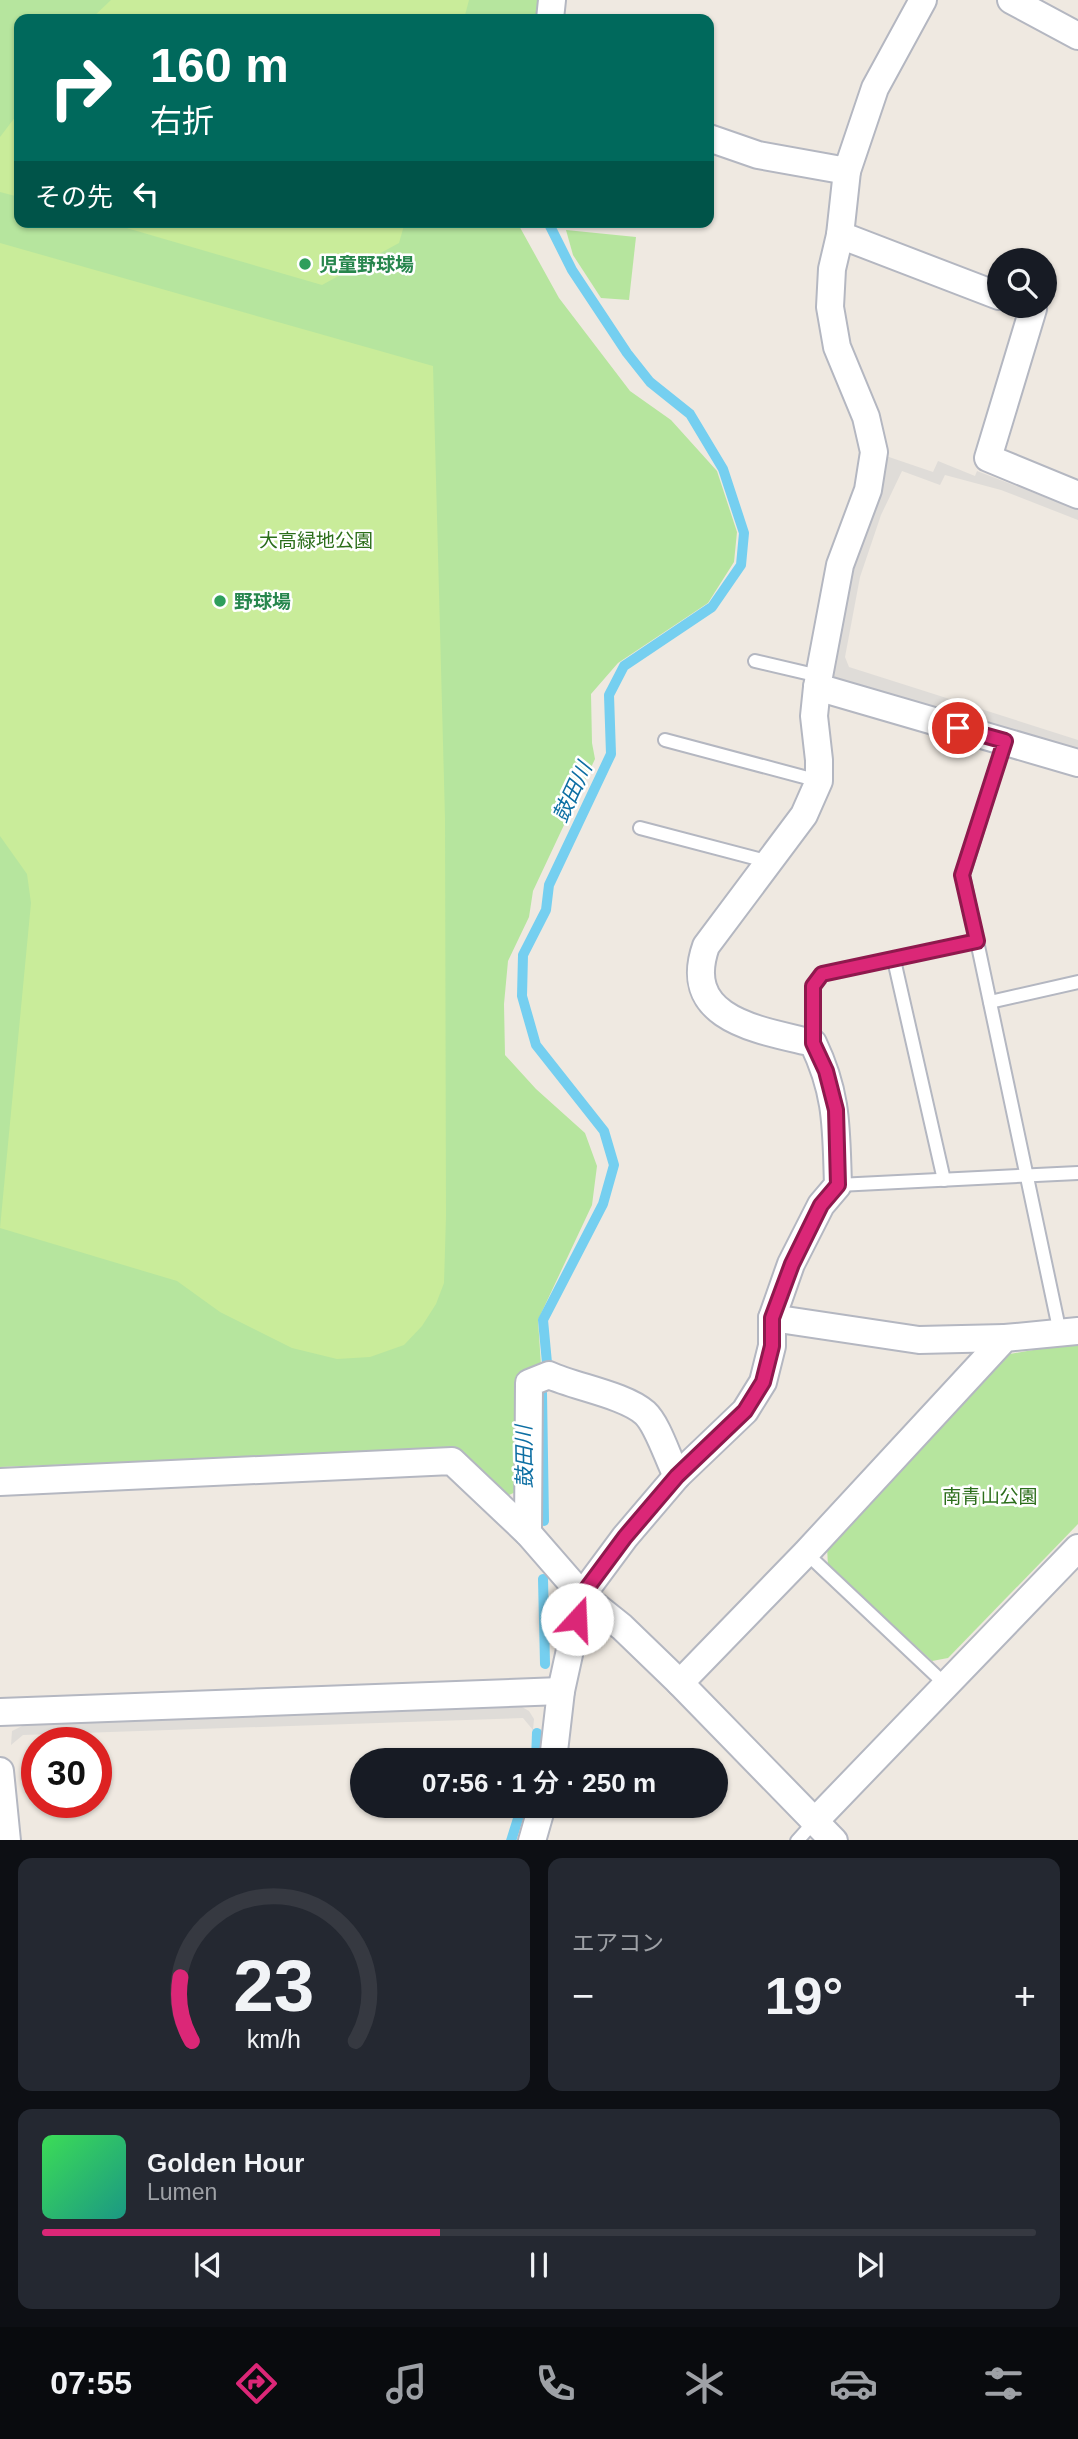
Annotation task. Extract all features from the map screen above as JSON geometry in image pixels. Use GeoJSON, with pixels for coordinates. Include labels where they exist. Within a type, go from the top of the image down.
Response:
{"type":"FeatureCollection","features":[{"type":"Feature","properties":{"kind":"street"},"geometry":{"type":"LineString","coordinates":[[554,1748],[561,1691],[582,1595],[625,1537],[677,1476],[745,1411],[763,1382],[772,1346],[772,1318],[792,1264],[821,1205],[838,1185],[836,1110],[826,1071],[813,1043],[755,1029],[731,1019],[713,1006],[699,982],[706,946],[804,816],[819,781],[814,716],[818,681],[841,565],[868,490],[874,452],[866,417],[837,347],[831,307],[832,269],[847,171],[875,88],[923,0]]}},
{"type":"Feature","properties":{"kind":"street"},"geometry":{"type":"LineString","coordinates":[[1011,0],[1078,36]]}},
{"type":"Feature","properties":{"kind":"street"},"geometry":{"type":"LineString","coordinates":[[714,140],[758,155],[847,171]]}},
{"type":"Feature","properties":{"kind":"street"},"geometry":{"type":"LineString","coordinates":[[839,235],[987,291]]}},
{"type":"Feature","properties":{"kind":"street"},"geometry":{"type":"LineString","coordinates":[[1030,318],[988,458],[1078,495]]}},
{"type":"Feature","properties":{"kind":"street"},"geometry":{"type":"LineString","coordinates":[[818,681],[1078,763]]}},
{"type":"Feature","properties":{"kind":"street"},"geometry":{"type":"LineString","coordinates":[[772,1318],[919,1340],[1005,1338],[1069,1332]]}},
{"type":"Feature","properties":{"kind":"street"},"geometry":{"type":"LineString","coordinates":[[680,1683],[806,1553],[1005,1338]]}},
{"type":"Feature","properties":{"kind":"street"},"geometry":{"type":"LineString","coordinates":[[528,1533],[529,1383],[549,1375],[608,1396],[645,1413],[677,1476]]}},
{"type":"Feature","properties":{"kind":"street"},"geometry":{"type":"LineString","coordinates":[[0,1482],[452,1461],[528,1533],[582,1595],[622,1627],[680,1683],[805,1831],[834,1840]]}},
{"type":"Feature","properties":{"kind":"street"},"geometry":{"type":"LineString","coordinates":[[805,1831],[1078,1548]]}},
{"type":"Feature","properties":{"kind":"street"},"geometry":{"type":"LineString","coordinates":[[0,1712],[561,1691]]}},
{"type":"Feature","properties":{"kind":"street"},"geometry":{"type":"LineString","coordinates":[[0,1771],[7,1840]]}},
{"type":"Feature","properties":{"kind":"street"},"geometry":{"type":"LineString","coordinates":[[532,1840],[538,1818]]}},
{"type":"Feature","properties":{"kind":"lane"},"geometry":{"type":"LineString","coordinates":[[755,661],[818,681]]}},
{"type":"Feature","properties":{"kind":"lane"},"geometry":{"type":"LineString","coordinates":[[665,740],[819,781]]}},
{"type":"Feature","properties":{"kind":"lane"},"geometry":{"type":"LineString","coordinates":[[1005,741],[962,875],[1027,1177],[1069,1332]]}},
{"type":"Feature","properties":{"kind":"lane"},"geometry":{"type":"LineString","coordinates":[[640,828],[770,862]]}},
{"type":"Feature","properties":{"kind":"lane"},"geometry":{"type":"LineString","coordinates":[[813,1043],[813,986],[822,974],[977,941]]}},
{"type":"Feature","properties":{"kind":"lane"},"geometry":{"type":"LineString","coordinates":[[894,960],[944,1180]]}},
{"type":"Feature","properties":{"kind":"lane"},"geometry":{"type":"LineString","coordinates":[[990,1002],[1078,982]]}},
{"type":"Feature","properties":{"kind":"lane"},"geometry":{"type":"LineString","coordinates":[[838,1185],[1078,1173]]}},
{"type":"Feature","properties":{"kind":"lane"},"geometry":{"type":"LineString","coordinates":[[806,1553],[946,1685]]}},
{"type":"Feature","properties":{"kind":"green space","name":"大高緑地公園"},"geometry":{"type":"Polygon","coordinates":[[[0,0],[539,0],[538,14],[14,14],[14,228],[520,228],[559,298],[630,391],[671,420],[717,471],[737,532],[734,562],[708,603],[618,663],[591,694],[595,759],[533,891],[529,917],[508,961],[504,1004],[505,1055],[536,1089],[585,1133],[597,1166],[592,1205],[538,1320],[541,1365],[520,1490],[505,1497],[459,1449],[0,1467],[0,0]]]}},
{"type":"Feature","properties":{"kind":"green space"},"geometry":{"type":"Polygon","coordinates":[[[111,0],[469,0],[465,14],[96,14],[111,0]]]}},
{"type":"Feature","properties":{"kind":"green space"},"geometry":{"type":"Polygon","coordinates":[[[14,119],[14,196],[0,192],[0,137],[14,119]]]}},
{"type":"Feature","properties":{"kind":"green space","name":"児童野球場"},"geometry":{"type":"Polygon","coordinates":[[[127,228],[403,228],[399,243],[322,285],[127,228]]]}},
{"type":"Feature","properties":{"kind":"green space"},"geometry":{"type":"Polygon","coordinates":[[[566,230],[636,237],[629,300],[601,298],[573,255],[566,230]]]}},
{"type":"Feature","properties":{"kind":"green space","name":"野球場"},"geometry":{"type":"Polygon","coordinates":[[[0,243],[433,366],[445,818],[444,1283],[436,1304],[422,1326],[404,1345],[370,1357],[337,1359],[292,1348],[220,1312],[177,1281],[0,1228],[31,903],[27,874],[0,836],[0,243]]]}},
{"type":"Feature","properties":{"kind":"green space","name":"南青山公園"},"geometry":{"type":"Polygon","coordinates":[[[1078,1342],[1078,1524],[948,1658],[932,1661],[828,1565],[827,1548],[1010,1354],[1078,1342]]]}},
{"type":"Feature","properties":{"kind":"shaded area"},"geometry":{"type":"Polygon","coordinates":[[[886,456],[933,472],[938,461],[975,476],[977,471],[1078,510],[1078,520],[1001,490],[945,475],[940,485],[902,471],[881,515],[860,577],[845,657],[849,667],[1078,740],[1078,752],[835,682],[831,676],[850,564],[886,456]]]}},
{"type":"Feature","properties":{"kind":"shaded area"},"geometry":{"type":"Polygon","coordinates":[[[522,1707],[529,1711],[534,1719],[533,1730],[523,1718],[112,1732],[112,1727],[21,1727],[21,1737],[11,1745],[12,1731],[24,1725],[522,1707]]]}},
{"type":"Feature","properties":{"kind":"waterway","name":"鼓田川"},"geometry":{"type":"LineString","coordinates":[[547,1363],[543,1320],[603,1204],[614,1165],[604,1131],[536,1045],[522,996],[523,955],[546,910],[549,885],[611,754],[609,695],[624,666],[712,607],[741,565],[744,533],[723,469],[690,414],[650,382],[627,353],[572,270],[551,228]]}},
{"type":"Feature","properties":{"kind":"waterway","name":"鼓田川"},"geometry":{"type":"LineString","coordinates":[[542,1393],[544,1521]]}},
{"type":"Feature","properties":{"kind":"waterway","name":"鼓田川"},"geometry":{"type":"LineString","coordinates":[[543,1579],[545,1664]]}},
{"type":"Feature","properties":{"kind":"waterway","name":"鼓田川"},"geometry":{"type":"LineString","coordinates":[[536,1748],[537,1733]]}},
{"type":"Feature","properties":{"kind":"waterway","name":"鼓田川"},"geometry":{"type":"LineString","coordinates":[[511,1840],[518,1818]]}},
{"type":"Feature","properties":{"kind":"place","name":"児童野球場"},"geometry":{"type":"Point","coordinates":[305,264]}},
{"type":"Feature","properties":{"kind":"place","name":"野球場"},"geometry":{"type":"Point","coordinates":[220,601]}},
{"type":"Feature","properties":{"kind":"route"},"geometry":{"type":"LineString","coordinates":[[577,1619],[582,1595],[625,1537],[677,1476],[745,1411],[763,1382],[772,1346],[772,1318],[792,1264],[821,1205],[838,1185],[836,1110],[826,1071],[813,1043],[813,986],[822,974],[977,941],[962,875],[1005,741],[958,728]]}}]}
